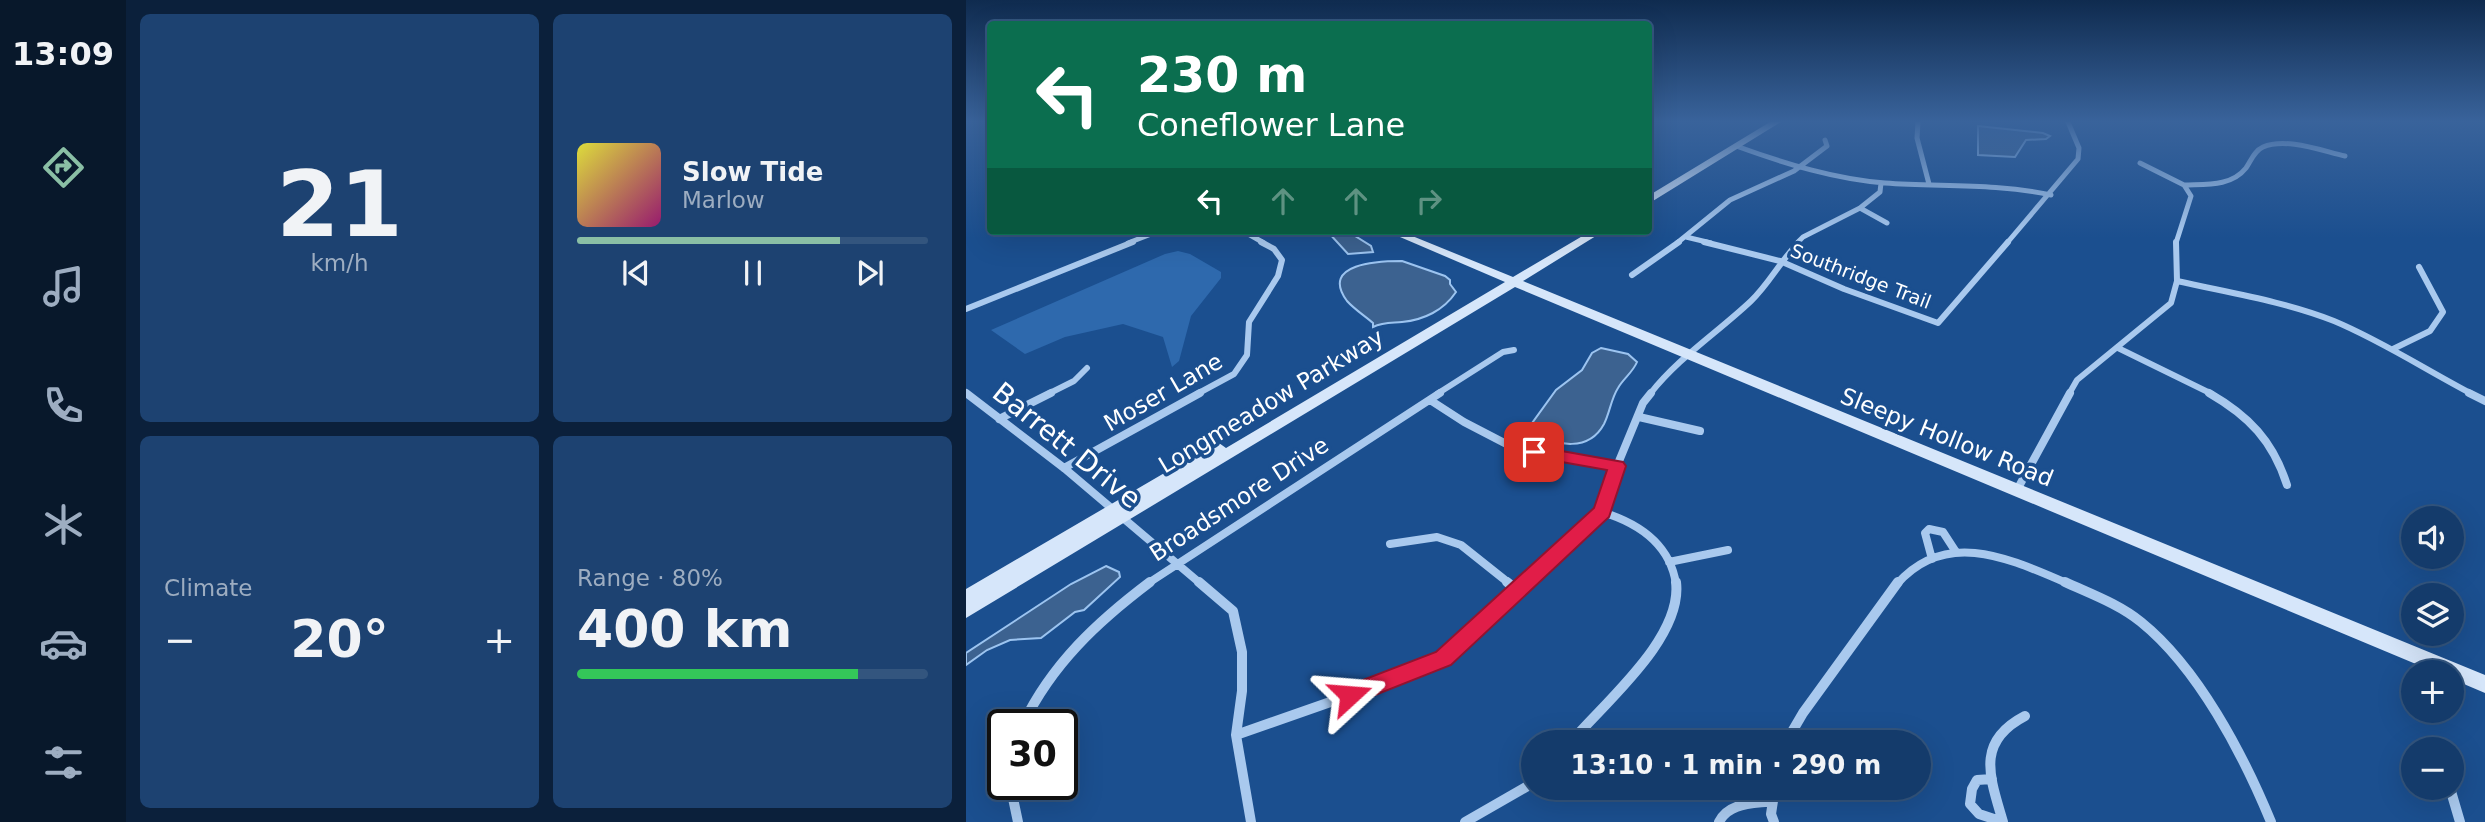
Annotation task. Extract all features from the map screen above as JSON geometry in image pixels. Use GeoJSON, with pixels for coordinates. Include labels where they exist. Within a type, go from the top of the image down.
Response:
{"type":"FeatureCollection","features":[{"type":"Feature","properties":{"kind":"street"},"geometry":{"type":"LineString","coordinates":[[1652,191],[1702,160]]}},
{"type":"Feature","properties":{"kind":"street"},"geometry":{"type":"LineString","coordinates":[[1652,199],[1716,160]]}},
{"type":"Feature","properties":{"kind":"street"},"geometry":{"type":"LineString","coordinates":[[1785,160],[1881,183],[2005,185],[2051,195]]}},
{"type":"Feature","properties":{"kind":"street"},"geometry":{"type":"LineString","coordinates":[[1632,275],[1686,237],[1700,222],[1730,200],[1777,181],[1808,160]]}},
{"type":"Feature","properties":{"kind":"street"},"geometry":{"type":"LineString","coordinates":[[1923,160],[1929,184]]}},
{"type":"Feature","properties":{"kind":"street","name":"Southridge Trail"},"geometry":{"type":"LineString","coordinates":[[1686,237],[1780,261],[1844,289],[1938,323],[1946,310],[2051,195],[2077,160]]}},
{"type":"Feature","properties":{"kind":"street"},"geometry":{"type":"LineString","coordinates":[[2140,163],[2184,185],[2223,183],[2241,174],[2250,160]]}},
{"type":"Feature","properties":{"kind":"street"},"geometry":{"type":"LineString","coordinates":[[1236,735],[1396,679],[1443,658],[1602,512],[1617,466],[1643,403],[1665,375],[1763,289],[1780,261],[1803,237],[1860,208],[1880,192],[1881,183]]}},
{"type":"Feature","properties":{"kind":"street"},"geometry":{"type":"LineString","coordinates":[[2017,491],[2077,380],[2171,303],[2177,281],[2176,238],[2191,196],[2184,185]]}},
{"type":"Feature","properties":{"kind":"street"},"geometry":{"type":"LineString","coordinates":[[1860,208],[1887,223]]}},
{"type":"Feature","properties":{"kind":"street"},"geometry":{"type":"LineString","coordinates":[[966,309],[1148,235]]}},
{"type":"Feature","properties":{"kind":"street","name":"Moser Lane"},"geometry":{"type":"LineString","coordinates":[[1064,468],[1221,383],[1245,362],[1249,348],[1249,322],[1256,306],[1278,276],[1282,260],[1274,249],[1250,235]]}},
{"type":"Feature","properties":{"kind":"street","name":"Sleepy Hollow Road"},"geometry":{"type":"LineString","coordinates":[[1400,235],[2485,684]]}},
{"type":"Feature","properties":{"kind":"street","name":"Longmeadow Parkway"},"geometry":{"type":"LineString","coordinates":[[1508,281],[1578,235]]}},
{"type":"Feature","properties":{"kind":"street","name":"Longmeadow Parkway"},"geometry":{"type":"LineString","coordinates":[[966,598],[1116,514],[1508,281],[1592,235]]}},
{"type":"Feature","properties":{"kind":"street"},"geometry":{"type":"LineString","coordinates":[[2393,349],[2430,331],[2443,312],[2419,267]]}},
{"type":"Feature","properties":{"kind":"street"},"geometry":{"type":"LineString","coordinates":[[2177,281],[2333,320],[2393,349],[2442,380],[2485,401]]}},
{"type":"Feature","properties":{"kind":"street"},"geometry":{"type":"LineString","coordinates":[[2118,348],[2222,401],[2252,422],[2270,445],[2287,485]]}},
{"type":"Feature","properties":{"kind":"street","name":"Broadsmore Drive"},"geometry":{"type":"LineString","coordinates":[[1031,709],[1042,690],[1079,641],[1107,612],[1503,352],[1514,350]]}},
{"type":"Feature","properties":{"kind":"street"},"geometry":{"type":"LineString","coordinates":[[999,419],[1074,381],[1087,368]]}},
{"type":"Feature","properties":{"kind":"street","name":"Barrett Drive"},"geometry":{"type":"LineString","coordinates":[[966,393],[1064,468],[1233,611],[1239,626],[1242,652],[1242,691],[1236,735],[1251,822]]}},
{"type":"Feature","properties":{"kind":"street"},"geometry":{"type":"LineString","coordinates":[[1430,400],[1464,422],[1516,449],[1617,466]]}},
{"type":"Feature","properties":{"kind":"street"},"geometry":{"type":"LineString","coordinates":[[1639,417],[1700,430]]}},
{"type":"Feature","properties":{"kind":"street"},"geometry":{"type":"LineString","coordinates":[[1582,730],[1664,637],[1673,611],[1677,584],[1669,562],[1649,532],[1633,522],[1602,512]]}},
{"type":"Feature","properties":{"kind":"street","name":"Longmeadow Parkway"},"geometry":{"type":"LineString","coordinates":[[966,611],[1116,514]]}},
{"type":"Feature","properties":{"kind":"street"},"geometry":{"type":"LineString","coordinates":[[1932,559],[1925,540],[1925,533],[1929,529],[1934,528],[1948,534],[1956,552]]}},
{"type":"Feature","properties":{"kind":"street"},"geometry":{"type":"LineString","coordinates":[[1390,544],[1437,537],[1461,545],[1518,591]]}},
{"type":"Feature","properties":{"kind":"street"},"geometry":{"type":"LineString","coordinates":[[1669,562],[1728,550]]}},
{"type":"Feature","properties":{"kind":"street"},"geometry":{"type":"LineString","coordinates":[[1793,730],[1899,581],[1919,565],[1945,553],[1985,552],[2017,561],[2119,607],[2144,624],[2192,680],[2254,779],[2271,822]]}},
{"type":"Feature","properties":{"kind":"street"},"geometry":{"type":"LineString","coordinates":[[1992,779],[1977,780],[1969,799],[1972,809],[1982,818],[2003,822],[1990,762],[1996,736],[2008,723],[2025,716]]}},
{"type":"Feature","properties":{"kind":"street"},"geometry":{"type":"LineString","coordinates":[[1465,822],[1521,790]]}},
{"type":"Feature","properties":{"kind":"street"},"geometry":{"type":"LineString","coordinates":[[1013,800],[1018,822]]}},
{"type":"Feature","properties":{"kind":"street"},"geometry":{"type":"LineString","coordinates":[[2454,800],[2460,822]]}},
{"type":"Feature","properties":{"kind":"street"},"geometry":{"type":"LineString","coordinates":[[1719,822],[1724,812],[1737,806],[1773,801],[1771,814],[1774,822]]}},
{"type":"Feature","properties":{"kind":"shaded area"},"geometry":{"type":"Polygon","coordinates":[[[1331,235],[1353,235],[1371,246],[1373,252],[1348,254],[1331,235]]]}},
{"type":"Feature","properties":{"kind":"shaded area"},"geometry":{"type":"Polygon","coordinates":[[[1178,251],[1190,254],[1221,272],[1221,278],[1191,316],[1179,361],[1172,367],[1163,337],[1123,324],[1065,337],[1025,354],[991,330],[1165,254],[1178,251]]]}},
{"type":"Feature","properties":{"kind":"shaded area"},"geometry":{"type":"Polygon","coordinates":[[[1402,261],[1445,276],[1456,292],[1446,304],[1426,316],[1373,327],[1373,323],[1347,301],[1340,288],[1341,279],[1346,272],[1356,267],[1402,261]]]}},
{"type":"Feature","properties":{"kind":"shaded area"},"geometry":{"type":"Polygon","coordinates":[[[1601,348],[1628,354],[1637,362],[1616,392],[1598,433],[1581,443],[1572,444],[1552,441],[1533,433],[1530,426],[1556,390],[1582,370],[1592,353],[1601,348]]]}},
{"type":"Feature","properties":{"kind":"shaded area"},"geometry":{"type":"Polygon","coordinates":[[[1106,566],[1119,572],[1120,577],[1084,610],[1075,612],[1041,638],[1010,640],[987,650],[966,665],[966,653],[1071,584],[1106,566]]]}},
{"type":"Feature","properties":{"kind":"route"},"geometry":{"type":"LineString","coordinates":[[1350,695],[1396,679],[1443,658],[1602,512],[1617,466],[1534,452]]}}]}
